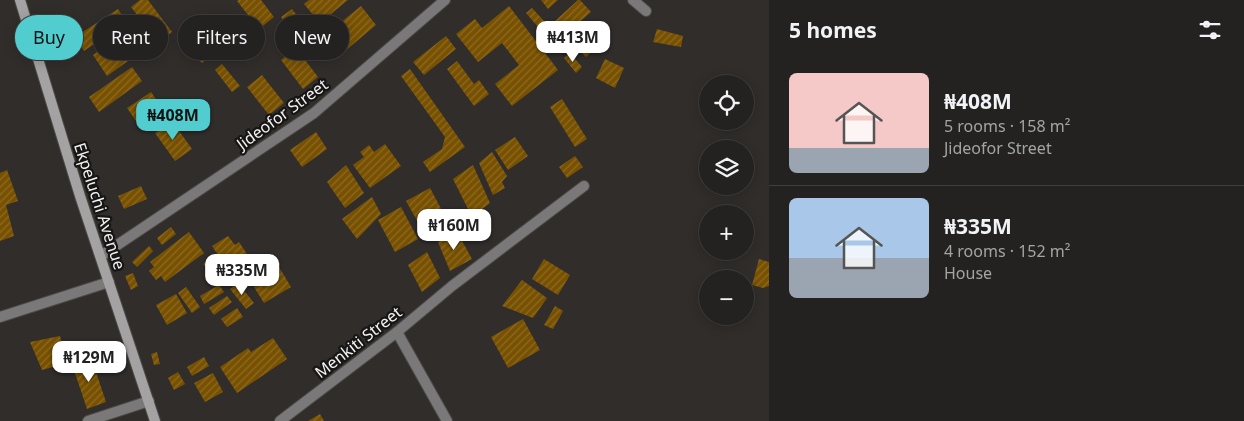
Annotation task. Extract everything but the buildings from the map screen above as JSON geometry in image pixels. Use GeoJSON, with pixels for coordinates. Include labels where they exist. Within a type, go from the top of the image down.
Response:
{"type":"FeatureCollection","features":[{"type":"Feature","properties":{"kind":"street","name":"Ekpeluchi Avenue"},"geometry":{"type":"LineString","coordinates":[[20,0],[77,186],[155,421]]}},
{"type":"Feature","properties":{"kind":"street","name":"Jideofor Street"},"geometry":{"type":"LineString","coordinates":[[101,256],[314,113],[445,0]]}},
{"type":"Feature","properties":{"kind":"street"},"geometry":{"type":"LineString","coordinates":[[633,0],[646,11]]}},
{"type":"Feature","properties":{"kind":"street","name":"Menkiti Street"},"geometry":{"type":"LineString","coordinates":[[280,421],[397,332],[452,286],[584,186]]}},
{"type":"Feature","properties":{"kind":"street"},"geometry":{"type":"LineString","coordinates":[[0,317],[110,282]]}},
{"type":"Feature","properties":{"kind":"street"},"geometry":{"type":"LineString","coordinates":[[397,332],[448,421]]}},
{"type":"Feature","properties":{"kind":"street"},"geometry":{"type":"LineString","coordinates":[[88,421],[149,401]]}}]}
